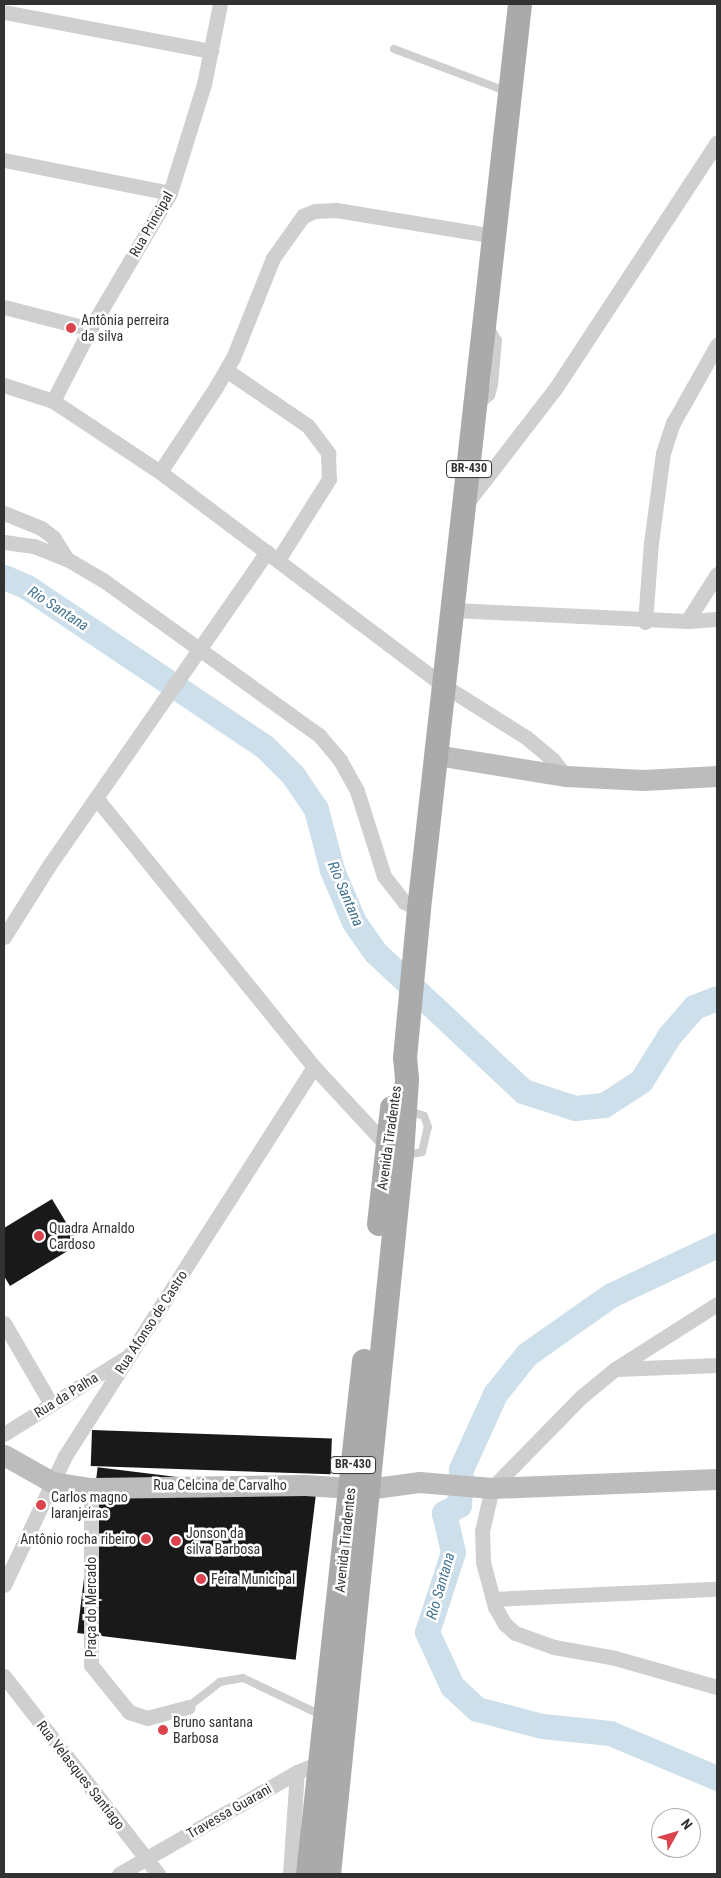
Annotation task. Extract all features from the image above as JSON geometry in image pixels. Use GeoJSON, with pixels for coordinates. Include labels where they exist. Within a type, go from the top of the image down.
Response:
{"type":"FeatureCollection","features":[{"type":"Feature","properties":{"kind":"main road","name":"BR-430"},"geometry":{"type":"LineString","coordinates":[[419,909],[443,686],[466,504],[520,4]]}},
{"type":"Feature","properties":{"kind":"main road","name":"Avenida Tiradentes"},"geometry":{"type":"LineString","coordinates":[[394,1151],[419,909]]}},
{"type":"Feature","properties":{"kind":"main road","name":"BR-430"},"geometry":{"type":"LineString","coordinates":[[329,1874],[331,1759],[394,1151]]}},
{"type":"Feature","properties":{"kind":"main road","name":"Avenida Tiradentes"},"geometry":{"type":"LineString","coordinates":[[308,1874],[331,1759],[325,1717],[359,1488]]}},
{"type":"Feature","properties":{"kind":"street","name":"Rua Principal"},"geometry":{"type":"LineString","coordinates":[[53,402],[90,329],[170,193],[197,111],[220,4]]}},
{"type":"Feature","properties":{"kind":"street"},"geometry":{"type":"LineString","coordinates":[[5,11],[211,51]]}},
{"type":"Feature","properties":{"kind":"street"},"geometry":{"type":"LineString","coordinates":[[466,504],[555,389],[715,152]]}},
{"type":"Feature","properties":{"kind":"street"},"geometry":{"type":"LineString","coordinates":[[4,160],[170,193]]}},
{"type":"Feature","properties":{"kind":"street"},"geometry":{"type":"LineString","coordinates":[[160,472],[226,370],[273,258],[303,216],[315,211],[336,210],[494,236]]}},
{"type":"Feature","properties":{"kind":"street"},"geometry":{"type":"LineString","coordinates":[[4,308],[90,329]]}},
{"type":"Feature","properties":{"kind":"street"},"geometry":{"type":"LineString","coordinates":[[644,622],[651,543],[663,453],[673,423],[717,345]]}},
{"type":"Feature","properties":{"kind":"street"},"geometry":{"type":"LineString","coordinates":[[4,937],[199,648],[272,556],[329,479],[328,453],[308,426],[226,370]]}},
{"type":"Feature","properties":{"kind":"street"},"geometry":{"type":"LineString","coordinates":[[4,385],[53,402],[160,472],[443,686],[527,738],[566,776]]}},
{"type":"Feature","properties":{"kind":"street"},"geometry":{"type":"LineString","coordinates":[[4,513],[47,532],[67,559]]}},
{"type":"Feature","properties":{"kind":"street"},"geometry":{"type":"LineString","coordinates":[[4,542],[34,546],[67,559],[103,580],[319,735],[340,760],[357,791],[384,876],[404,902],[419,909]]}},
{"type":"Feature","properties":{"kind":"street"},"geometry":{"type":"LineString","coordinates":[[687,621],[717,574]]}},
{"type":"Feature","properties":{"kind":"street"},"geometry":{"type":"LineString","coordinates":[[453,610],[644,622],[717,619]]}},
{"type":"Feature","properties":{"kind":"street"},"geometry":{"type":"LineString","coordinates":[[436,755],[566,776],[643,780],[717,776]]}},
{"type":"Feature","properties":{"kind":"street"},"geometry":{"type":"LineString","coordinates":[[97,799],[314,1067],[394,1151]]}},
{"type":"Feature","properties":{"kind":"street","name":"Rua Afonso de Castro"},"geometry":{"type":"LineString","coordinates":[[4,1585],[65,1456],[314,1067]]}},
{"type":"Feature","properties":{"kind":"street"},"geometry":{"type":"LineString","coordinates":[[717,1304],[615,1369],[581,1397],[492,1488],[484,1516],[482,1546],[493,1599],[505,1624],[528,1640],[615,1658],[717,1687]]}},
{"type":"Feature","properties":{"kind":"street"},"geometry":{"type":"LineString","coordinates":[[4,1323],[51,1404]]}},
{"type":"Feature","properties":{"kind":"street","name":"Rua da Palha"},"geometry":{"type":"LineString","coordinates":[[4,1434],[129,1356]]}},
{"type":"Feature","properties":{"kind":"street"},"geometry":{"type":"LineString","coordinates":[[615,1369],[717,1365]]}},
{"type":"Feature","properties":{"kind":"street","name":"Rua Celcina de Carvalho"},"geometry":{"type":"LineString","coordinates":[[4,1455],[52,1482],[91,1488],[141,1485],[359,1488],[443,1482],[492,1488],[717,1479]]}},
{"type":"Feature","properties":{"kind":"street","name":"Praça do Mercado"},"geometry":{"type":"LineString","coordinates":[[91,1488],[91,1665],[129,1712],[147,1718],[188,1707]]}},
{"type":"Feature","properties":{"kind":"street"},"geometry":{"type":"LineString","coordinates":[[493,1599],[717,1589]]}},
{"type":"Feature","properties":{"kind":"street","name":"Rua Velasques Santiago"},"geometry":{"type":"LineString","coordinates":[[4,1676],[158,1874]]}},
{"type":"Feature","properties":{"kind":"street","name":"Travessa Guarani"},"geometry":{"type":"LineString","coordinates":[[119,1874],[297,1772],[331,1759]]}},
{"type":"Feature","properties":{"kind":"street"},"geometry":{"type":"LineString","coordinates":[[290,1874],[297,1772]]}},
{"type":"Feature","properties":{"kind":"lane"},"geometry":{"type":"LineString","coordinates":[[394,48],[509,92]]}},
{"type":"Feature","properties":{"kind":"lane"},"geometry":{"type":"LineString","coordinates":[[394,1151],[422,1152],[428,1127],[424,1116],[399,1108]]}},
{"type":"Feature","properties":{"kind":"lane"},"geometry":{"type":"LineString","coordinates":[[188,1707],[220,1682],[243,1678],[325,1717]]}},
{"type":"Feature","properties":{"kind":"building","name":"Quadra Arnaldo Cardoso"},"geometry":{"type":"Polygon","coordinates":[[[52,1199],[79,1244],[10,1286],[4,1276],[4,1228],[52,1199]]]}},
{"type":"Feature","properties":{"kind":"building"},"geometry":{"type":"Polygon","coordinates":[[[92,1430],[332,1438],[331,1474],[91,1466],[92,1430]]]}},
{"type":"Feature","properties":{"kind":"building","name":"Feira Municipal"},"geometry":{"type":"Polygon","coordinates":[[[98,1467],[316,1494],[296,1660],[77,1633],[98,1467]]]}},
{"type":"Feature","properties":{"kind":"waterway","name":"Rio Santana"},"geometry":{"type":"LineString","coordinates":[[4,577],[27,587],[264,746],[293,775],[316,809],[332,870],[354,922],[375,952],[523,1091],[575,1108],[604,1105],[641,1081],[669,1036],[694,1007],[717,998]]}},
{"type":"Feature","properties":{"kind":"waterway","name":"Rio Santana"},"geometry":{"type":"LineString","coordinates":[[717,1245],[611,1295],[527,1354],[495,1394],[461,1469],[459,1505],[444,1513],[453,1552],[427,1632],[452,1686],[477,1709],[542,1726],[610,1733],[717,1778]]}},
{"type":"Feature","properties":{"kind":"place","name":"Antônia perreira da silva"},"geometry":{"type":"Point","coordinates":[71,328]}},
{"type":"Feature","properties":{"kind":"place","name":"Quadra Arnaldo Cardoso"},"geometry":{"type":"Point","coordinates":[39,1236]}},
{"type":"Feature","properties":{"kind":"place","name":"Carlos magno laranjeiras"},"geometry":{"type":"Point","coordinates":[41,1505]}},
{"type":"Feature","properties":{"kind":"place","name":"Antônio rocha ribeiro"},"geometry":{"type":"Point","coordinates":[146,1539]}},
{"type":"Feature","properties":{"kind":"place","name":"Jonson da silva Barbosa"},"geometry":{"type":"Point","coordinates":[176,1541]}},
{"type":"Feature","properties":{"kind":"place","name":"Feira Municipal"},"geometry":{"type":"Point","coordinates":[201,1579]}},
{"type":"Feature","properties":{"kind":"place","name":"Bruno santana Barbosa"},"geometry":{"type":"Point","coordinates":[163,1730]}}]}
